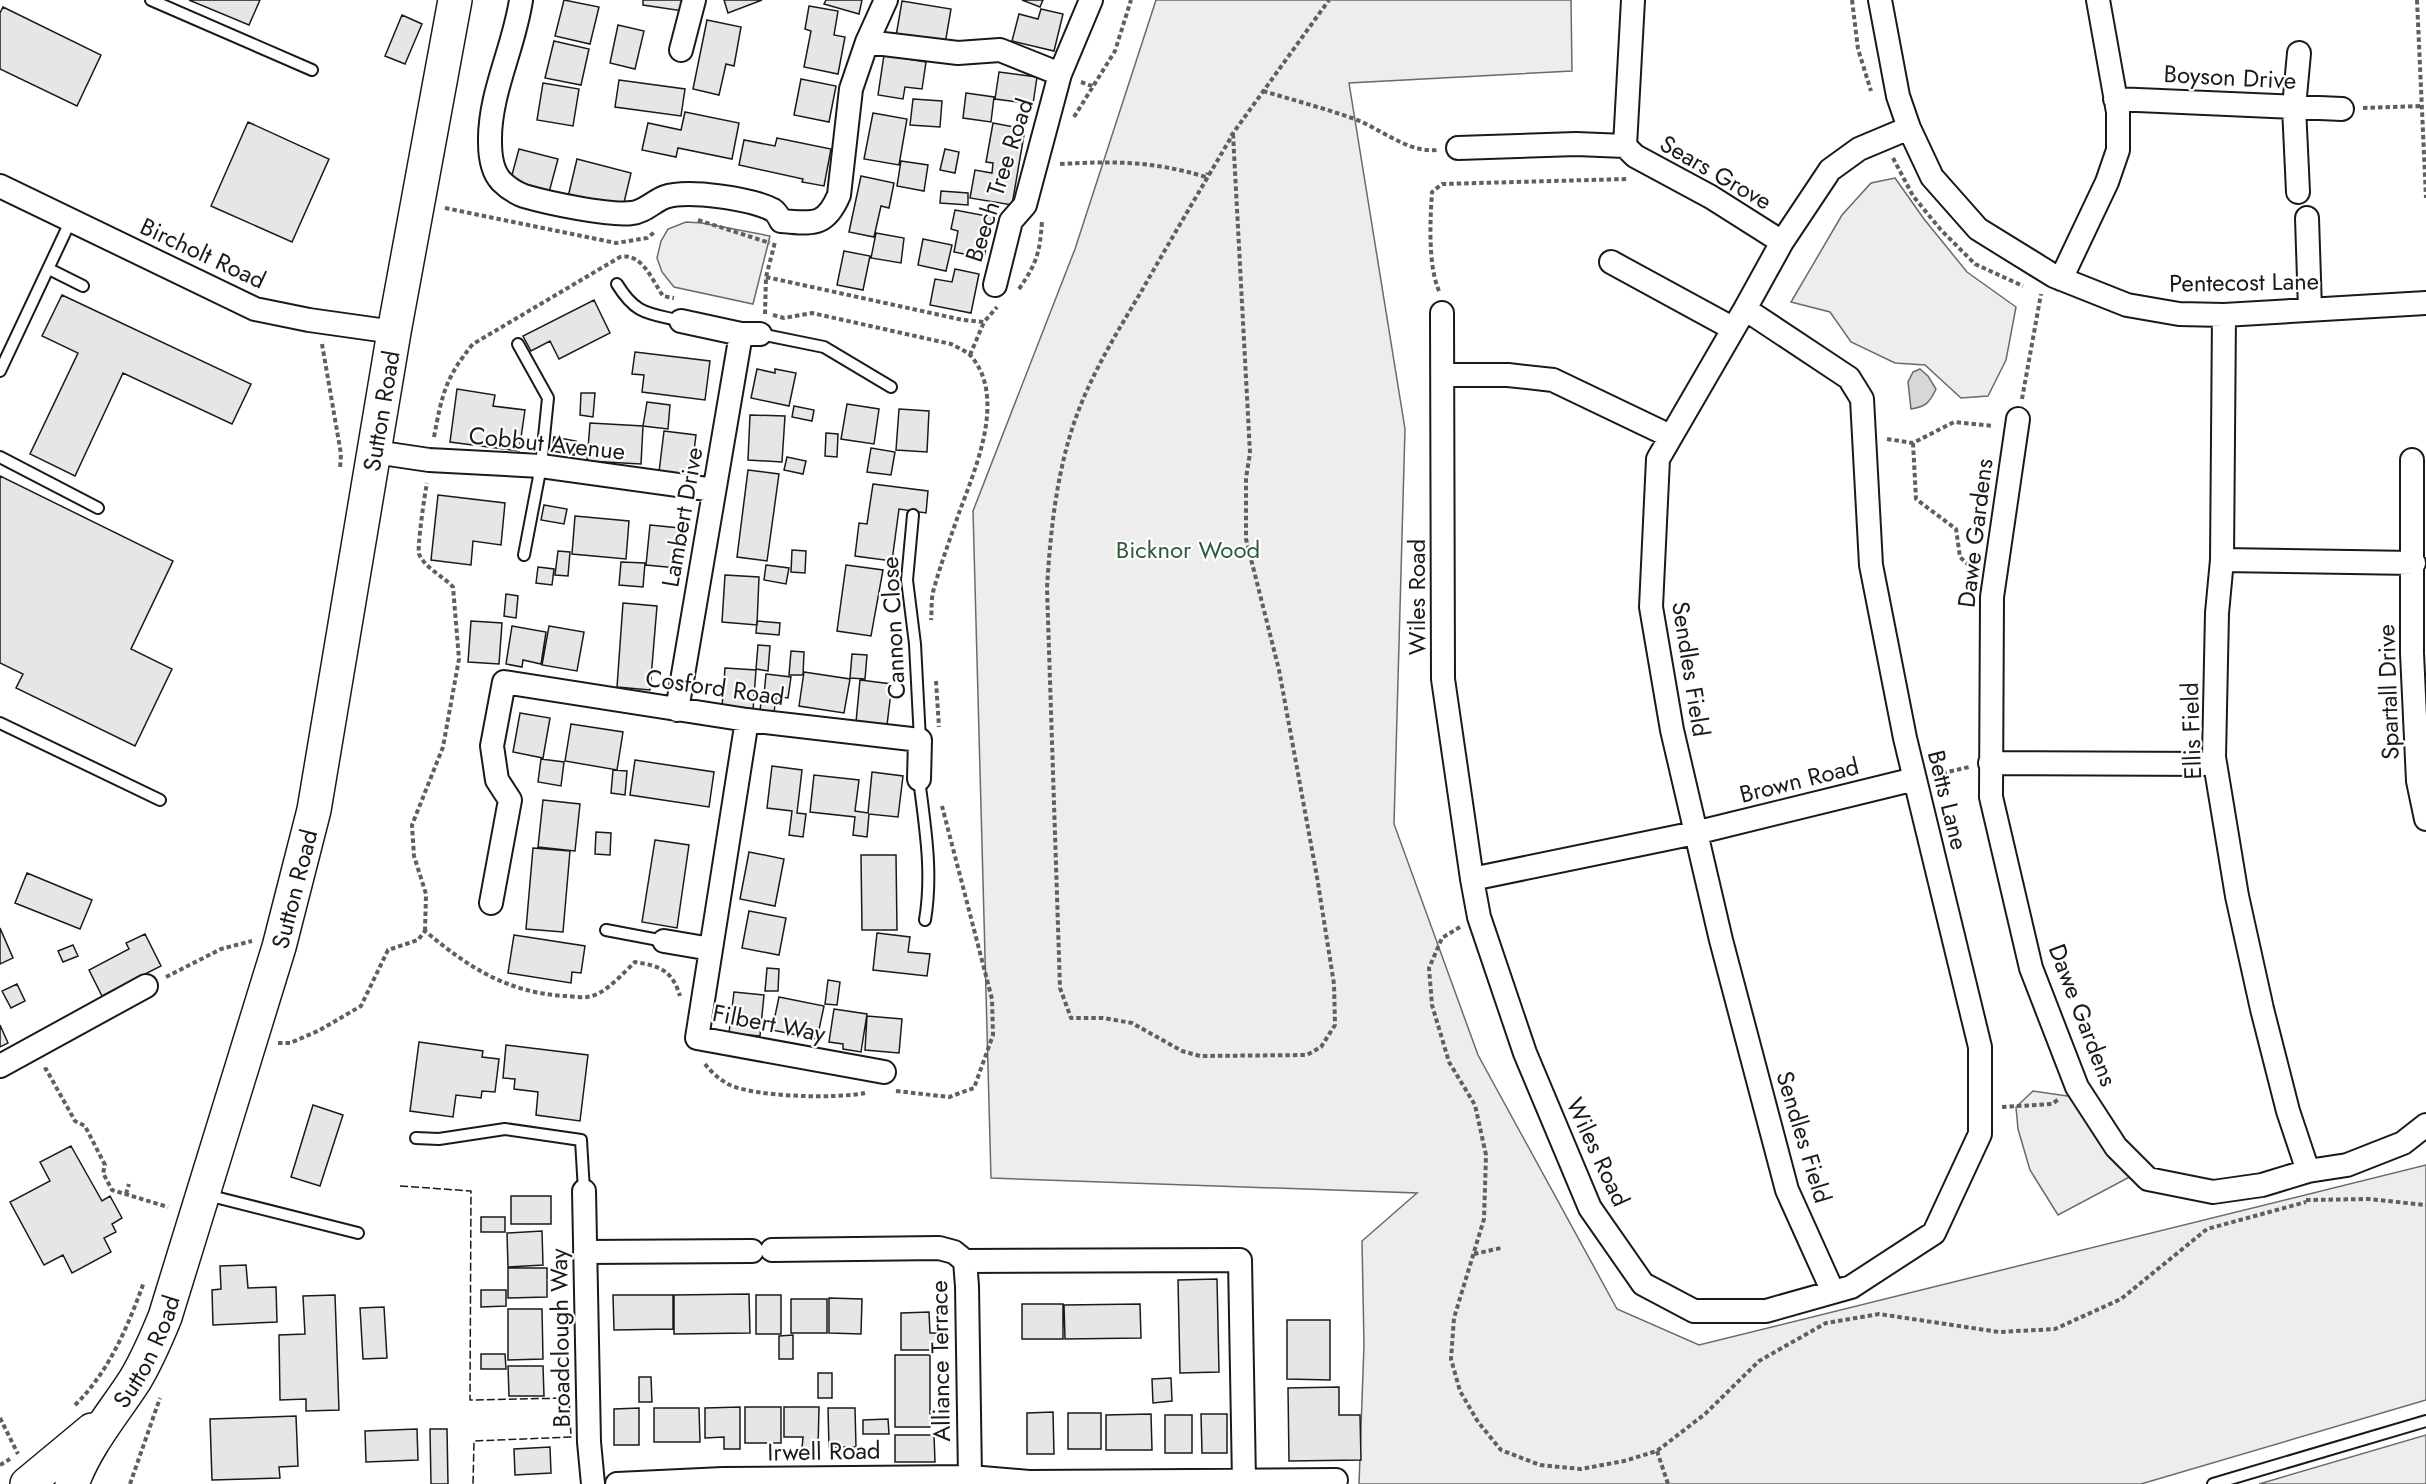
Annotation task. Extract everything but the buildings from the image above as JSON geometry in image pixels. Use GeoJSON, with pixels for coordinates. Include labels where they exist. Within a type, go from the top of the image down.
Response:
{"type":"FeatureCollection","features":[{"type":"Feature","properties":{"kind":"main road","name":"Sutton Road"},"geometry":{"type":"LineString","coordinates":[[72,1484],[80,1464],[105,1420],[134,1381],[150,1353],[165,1317],[279,946],[314,810],[394,332],[455,0]]}},
{"type":"Feature","properties":{"kind":"main road","name":"Sutton Road"},"geometry":{"type":"LineString","coordinates":[[23,1469],[105,1420]]}},
{"type":"Feature","properties":{"kind":"street"},"geometry":{"type":"LineString","coordinates":[[521,0],[513,40],[494,101],[491,120],[492,165],[500,180],[506,185],[522,195],[593,210],[633,213],[665,198],[680,194],[725,196],[774,211],[781,221],[808,223],[822,221],[832,211],[839,195],[851,89],[867,42],[886,0]]}},
{"type":"Feature","properties":{"kind":"street"},"geometry":{"type":"LineString","coordinates":[[681,50],[694,0]]}},
{"type":"Feature","properties":{"kind":"street"},"geometry":{"type":"LineString","coordinates":[[1060,74],[1091,0]]}},
{"type":"Feature","properties":{"kind":"street","name":"Sears Grove"},"geometry":{"type":"LineString","coordinates":[[1625,146],[1633,0]]}},
{"type":"Feature","properties":{"kind":"street","name":"Pentecost Lane"},"geometry":{"type":"LineString","coordinates":[[1880,0],[1898,96],[1909,128],[1932,177],[1978,229],[2061,279],[2127,305],[2180,314],[2224,315],[2426,303]]}},
{"type":"Feature","properties":{"kind":"street"},"geometry":{"type":"LineString","coordinates":[[2061,279],[2107,182],[2118,150],[2115,99],[2098,0]]}},
{"type":"Feature","properties":{"kind":"street","name":"Beech Tree Road"},"geometry":{"type":"LineString","coordinates":[[867,42],[958,53],[1000,50],[1060,74],[1025,205],[1011,221],[995,285]]}},
{"type":"Feature","properties":{"kind":"street"},"geometry":{"type":"LineString","coordinates":[[2298,192],[2294,107],[2299,53]]}},
{"type":"Feature","properties":{"kind":"street","name":"Boyson Drive"},"geometry":{"type":"LineString","coordinates":[[2115,99],[2342,109]]}},
{"type":"Feature","properties":{"kind":"street","name":"Sendles Field"},"geometry":{"type":"LineString","coordinates":[[1833,1292],[1788,1190],[1695,833],[1672,730],[1651,607],[1658,459],[1782,242],[1830,170],[1859,149],[1909,128]]}},
{"type":"Feature","properties":{"kind":"street","name":"Sears Grove"},"geometry":{"type":"LineString","coordinates":[[1458,148],[1576,144],[1625,146],[1647,164],[1711,197],[1782,242]]}},
{"type":"Feature","properties":{"kind":"street","name":"Bircholt Road"},"geometry":{"type":"LineString","coordinates":[[0,186],[255,309],[313,321],[394,332]]}},
{"type":"Feature","properties":{"kind":"street"},"geometry":{"type":"LineString","coordinates":[[2307,218],[2310,309]]}},
{"type":"Feature","properties":{"kind":"street"},"geometry":{"type":"LineString","coordinates":[[1611,262],[1732,328]]}},
{"type":"Feature","properties":{"kind":"street","name":"Betts Lane"},"geometry":{"type":"LineString","coordinates":[[1745,309],[1849,378],[1862,399],[1871,565],[1905,738],[1980,1047],[1980,1134],[1934,1233],[1851,1287],[1833,1292]]}},
{"type":"Feature","properties":{"kind":"street"},"geometry":{"type":"LineString","coordinates":[[683,311],[756,327]]}},
{"type":"Feature","properties":{"kind":"street","name":"Wiles Road"},"geometry":{"type":"LineString","coordinates":[[1442,313],[1444,375],[1443,679],[1479,917],[1525,1053],[1590,1208],[1643,1284],[1694,1311],[1767,1311],[1833,1292]]}},
{"type":"Feature","properties":{"kind":"street","name":"Ellis Field"},"geometry":{"type":"LineString","coordinates":[[2224,315],[2222,560],[2217,613],[2215,764],[2237,896],[2262,1009],[2288,1111],[2308,1171]]}},
{"type":"Feature","properties":{"kind":"street","name":"Lambert Drive"},"geometry":{"type":"LineString","coordinates":[[676,710],[714,490],[756,327]]}},
{"type":"Feature","properties":{"kind":"street"},"geometry":{"type":"LineString","coordinates":[[1444,375],[1508,375],[1553,380],[1670,436]]}},
{"type":"Feature","properties":{"kind":"street","name":"Dawe Gardens"},"geometry":{"type":"LineString","coordinates":[[2018,419],[1992,597],[1991,797],[2031,968],[2077,1087],[2116,1147],[2148,1179],[2213,1192],[2262,1185],[2308,1171],[2347,1165],[2403,1143],[2426,1125]]}},
{"type":"Feature","properties":{"kind":"street","name":"Cobbut Avenue"},"geometry":{"type":"LineString","coordinates":[[375,452],[429,460],[541,466],[714,490]]}},
{"type":"Feature","properties":{"kind":"street","name":"Spartall Drive"},"geometry":{"type":"LineString","coordinates":[[2412,460],[2414,563],[2412,665],[2418,781],[2426,819]]}},
{"type":"Feature","properties":{"kind":"street"},"geometry":{"type":"LineString","coordinates":[[2222,560],[2414,563]]}},
{"type":"Feature","properties":{"kind":"street","name":"Cosford Road"},"geometry":{"type":"LineString","coordinates":[[491,903],[510,800],[497,780],[492,746],[504,682],[747,720],[920,740]]}},
{"type":"Feature","properties":{"kind":"street","name":"Filbert Way"},"geometry":{"type":"LineString","coordinates":[[747,720],[697,1038],[884,1072]]}},
{"type":"Feature","properties":{"kind":"street"},"geometry":{"type":"LineString","coordinates":[[919,779],[920,740]]}},
{"type":"Feature","properties":{"kind":"street"},"geometry":{"type":"LineString","coordinates":[[1990,763],[2215,764]]}},
{"type":"Feature","properties":{"kind":"street","name":"Brown Road"},"geometry":{"type":"LineString","coordinates":[[1695,833],[1916,779]]}},
{"type":"Feature","properties":{"kind":"street"},"geometry":{"type":"LineString","coordinates":[[1472,879],[1695,833]]}},
{"type":"Feature","properties":{"kind":"street"},"geometry":{"type":"LineString","coordinates":[[664,941],[711,949]]}},
{"type":"Feature","properties":{"kind":"street"},"geometry":{"type":"LineString","coordinates":[[0,1066],[146,986]]}},
{"type":"Feature","properties":{"kind":"street","name":"Broadclough Way"},"geometry":{"type":"LineString","coordinates":[[584,1191],[593,1484]]}},
{"type":"Feature","properties":{"kind":"street","name":"Alliance Terrace"},"geometry":{"type":"LineString","coordinates":[[585,1252],[939,1248],[954,1252],[965,1261],[967,1286],[970,1477]]}},
{"type":"Feature","properties":{"kind":"street"},"geometry":{"type":"LineString","coordinates":[[965,1261],[1240,1260],[1244,1481]]}},
{"type":"Feature","properties":{"kind":"street","name":"Irwell Road"},"geometry":{"type":"LineString","coordinates":[[617,1484],[723,1479],[970,1477],[1029,1483],[1336,1480]]}},
{"type":"Feature","properties":{"kind":"lane"},"geometry":{"type":"LineString","coordinates":[[151,0],[312,70]]}},
{"type":"Feature","properties":{"kind":"lane"},"geometry":{"type":"LineString","coordinates":[[0,371],[50,269],[71,219]]}},
{"type":"Feature","properties":{"kind":"lane"},"geometry":{"type":"LineString","coordinates":[[50,269],[83,286]]}},
{"type":"Feature","properties":{"kind":"lane"},"geometry":{"type":"LineString","coordinates":[[617,284],[627,301],[640,310],[683,311]]}},
{"type":"Feature","properties":{"kind":"lane"},"geometry":{"type":"LineString","coordinates":[[756,327],[824,347],[891,387]]}},
{"type":"Feature","properties":{"kind":"lane"},"geometry":{"type":"LineString","coordinates":[[518,344],[548,398],[541,466],[524,555]]}},
{"type":"Feature","properties":{"kind":"lane"},"geometry":{"type":"LineString","coordinates":[[0,457],[98,508]]}},
{"type":"Feature","properties":{"kind":"lane","name":"Cannon Close"},"geometry":{"type":"LineString","coordinates":[[913,515],[907,580],[915,645],[920,740]]}},
{"type":"Feature","properties":{"kind":"lane"},"geometry":{"type":"LineString","coordinates":[[0,723],[160,800]]}},
{"type":"Feature","properties":{"kind":"lane"},"geometry":{"type":"LineString","coordinates":[[919,779],[929,856],[930,890],[925,920]]}},
{"type":"Feature","properties":{"kind":"lane"},"geometry":{"type":"LineString","coordinates":[[606,930],[664,941]]}},
{"type":"Feature","properties":{"kind":"lane"},"geometry":{"type":"LineString","coordinates":[[416,1138],[439,1139],[505,1129],[581,1140],[584,1191]]}},
{"type":"Feature","properties":{"kind":"lane"},"geometry":{"type":"LineString","coordinates":[[204,1194],[358,1233]]}},
{"type":"Feature","properties":{"kind":"lane"},"geometry":{"type":"LineString","coordinates":[[2213,1484],[2426,1421]]}},
{"type":"Feature","properties":{"kind":"path"},"geometry":{"type":"LineString","coordinates":[[1053,165],[1132,162],[1160,165],[1206,177],[1233,134],[1329,0]]}},
{"type":"Feature","properties":{"kind":"path"},"geometry":{"type":"LineString","coordinates":[[1852,0],[1858,49],[1872,94]]}},
{"type":"Feature","properties":{"kind":"path"},"geometry":{"type":"LineString","coordinates":[[2417,0],[2426,198]]}},
{"type":"Feature","properties":{"kind":"path"},"geometry":{"type":"LineString","coordinates":[[1263,91],[1354,118],[1416,148],[1431,151],[1458,148]]}},
{"type":"Feature","properties":{"kind":"path"},"geometry":{"type":"LineString","coordinates":[[2342,109],[2423,106]]}},
{"type":"Feature","properties":{"kind":"path"},"geometry":{"type":"LineString","coordinates":[[1233,134],[1250,453],[1246,478],[1246,540],[1279,670],[1335,984],[1335,1025],[1321,1047],[1307,1055],[1200,1056],[1182,1051],[1132,1023],[1103,1018],[1071,1018],[1060,988],[1047,599],[1049,549],[1060,476],[1080,404],[1103,357],[1233,134]]}},
{"type":"Feature","properties":{"kind":"path"},"geometry":{"type":"LineString","coordinates":[[1442,313],[1442,298],[1434,280],[1431,211],[1432,192],[1442,184],[1639,179],[1647,164]]}},
{"type":"Feature","properties":{"kind":"path"},"geometry":{"type":"LineString","coordinates":[[756,327],[781,221]]}},
{"type":"Feature","properties":{"kind":"path"},"geometry":{"type":"LineString","coordinates":[[276,1033],[273,1043],[290,1043],[318,1031],[361,1006],[388,950],[418,940],[425,931],[426,894],[414,856],[412,825],[443,747],[459,659],[453,587],[419,554],[418,539],[423,519],[429,460],[444,388],[457,363],[473,344],[620,257],[629,255],[638,259],[663,296],[683,311]]}},
{"type":"Feature","properties":{"kind":"path"},"geometry":{"type":"LineString","coordinates":[[1865,436],[1913,443],[1954,422],[1996,427],[2018,419],[2030,344],[2041,295],[2014,283]]}},
{"type":"Feature","properties":{"kind":"path"},"geometry":{"type":"LineString","coordinates":[[754,311],[756,327]]}},
{"type":"Feature","properties":{"kind":"path"},"geometry":{"type":"LineString","coordinates":[[313,321],[323,347],[341,454],[339,476]]}},
{"type":"Feature","properties":{"kind":"path"},"geometry":{"type":"LineString","coordinates":[[970,355],[984,322]]}},
{"type":"Feature","properties":{"kind":"path"},"geometry":{"type":"LineString","coordinates":[[1913,443],[1916,500],[1956,529],[1960,557],[1979,575],[1996,577]]}},
{"type":"Feature","properties":{"kind":"path"},"geometry":{"type":"LineString","coordinates":[[1916,779],[1990,763]]}},
{"type":"Feature","properties":{"kind":"path"},"geometry":{"type":"LineString","coordinates":[[1479,917],[1442,938],[1429,968],[1432,1005],[1449,1062],[1474,1105],[1486,1155],[1484,1219],[1454,1318],[1451,1359],[1460,1391],[1478,1422],[1501,1450],[1540,1465],[1581,1469],[1624,1461],[1657,1451],[1705,1414],[1759,1361],[1826,1323],[1879,1314],[1999,1332],[2055,1329],[2121,1299],[2207,1229],[2306,1202],[2368,1199],[2426,1206]]}},
{"type":"Feature","properties":{"kind":"path"},"geometry":{"type":"LineString","coordinates":[[425,931],[490,978],[538,994],[588,997],[608,987],[635,962],[656,966],[675,979],[686,1027],[697,1038]]}},
{"type":"Feature","properties":{"kind":"path"},"geometry":{"type":"LineString","coordinates":[[146,986],[221,949],[253,941]]}},
{"type":"Feature","properties":{"kind":"path"},"geometry":{"type":"LineString","coordinates":[[37,1073],[46,1069],[75,1121],[85,1126],[105,1165],[103,1173],[112,1190],[168,1207]]}},
{"type":"Feature","properties":{"kind":"path"},"geometry":{"type":"LineString","coordinates":[[1980,1107],[2052,1104],[2077,1087]]}},
{"type":"Feature","properties":{"kind":"path"},"geometry":{"type":"LineString","coordinates":[[2306,1202],[2308,1171]]}},
{"type":"Feature","properties":{"kind":"path"},"geometry":{"type":"LineString","coordinates":[[126,1194],[129,1184]]}},
{"type":"Feature","properties":{"kind":"path"},"geometry":{"type":"LineString","coordinates":[[165,1217],[172,1196]]}},
{"type":"Feature","properties":{"kind":"path"},"geometry":{"type":"LineString","coordinates":[[1473,1254],[1501,1248]]}},
{"type":"Feature","properties":{"kind":"path"},"geometry":{"type":"LineString","coordinates":[[70,1411],[86,1395],[113,1354],[134,1310],[145,1278]]}},
{"type":"Feature","properties":{"kind":"path"},"geometry":{"type":"LineString","coordinates":[[130,1484],[161,1393]]}},
{"type":"Feature","properties":{"kind":"path"},"geometry":{"type":"LineString","coordinates":[[0,1418],[23,1469]]}},
{"type":"Feature","properties":{"kind":"path"},"geometry":{"type":"LineString","coordinates":[[23,1469],[27,1446]]}},
{"type":"Feature","properties":{"kind":"path"},"geometry":{"type":"LineString","coordinates":[[1657,1451],[1668,1484]]}},
{"type":"Feature","properties":{"kind":"path"},"geometry":{"type":"LineString","coordinates":[[0,1465],[23,1469]]}},
{"type":"Feature","properties":{"kind":"shaded area","name":"Bicknor Wood"},"geometry":{"type":"Polygon","coordinates":[[[1156,0],[1571,0],[1572,71],[1349,83],[1405,429],[1394,824],[1478,1055],[1617,1309],[1699,1345],[2426,1165],[2426,1400],[2141,1484],[1359,1484],[1364,1345],[1362,1241],[1417,1193],[991,1178],[973,511],[1075,249],[1156,0]]]}},
{"type":"Feature","properties":{"kind":"shaded area"},"geometry":{"type":"Polygon","coordinates":[[[1895,178],[1924,219],[1967,272],[2016,307],[2006,360],[1988,396],[1961,398],[1925,365],[1895,363],[1851,342],[1830,312],[1791,302],[1842,215],[1871,183],[1895,178]]]}},
{"type":"Feature","properties":{"kind":"shaded area"},"geometry":{"type":"Polygon","coordinates":[[[686,222],[770,236],[753,304],[674,287],[662,272],[657,258],[661,241],[668,229],[686,222]]]}},
{"type":"Feature","properties":{"kind":"shaded area"},"geometry":{"type":"Polygon","coordinates":[[[1920,369],[1928,376],[1936,389],[1927,403],[1911,409],[1908,382],[1913,372],[1920,369]]]}},
{"type":"Feature","properties":{"kind":"shaded area"},"geometry":{"type":"Polygon","coordinates":[[[2086,1086],[2139,1172],[2058,1215],[2030,1170],[2018,1129],[2016,1107],[2033,1091],[2067,1096],[2086,1086]]]}},
{"type":"Feature","properties":{"kind":"shaded area"},"geometry":{"type":"Polygon","coordinates":[[[2426,1435],[2426,1484],[2259,1484],[2426,1435]]]}},
{"type":"Feature","properties":{"kind":"fence"},"geometry":{"type":"LineString","coordinates":[[400,1186],[471,1191],[470,1400],[569,1398],[571,1437],[474,1441],[473,1484]]}}]}
